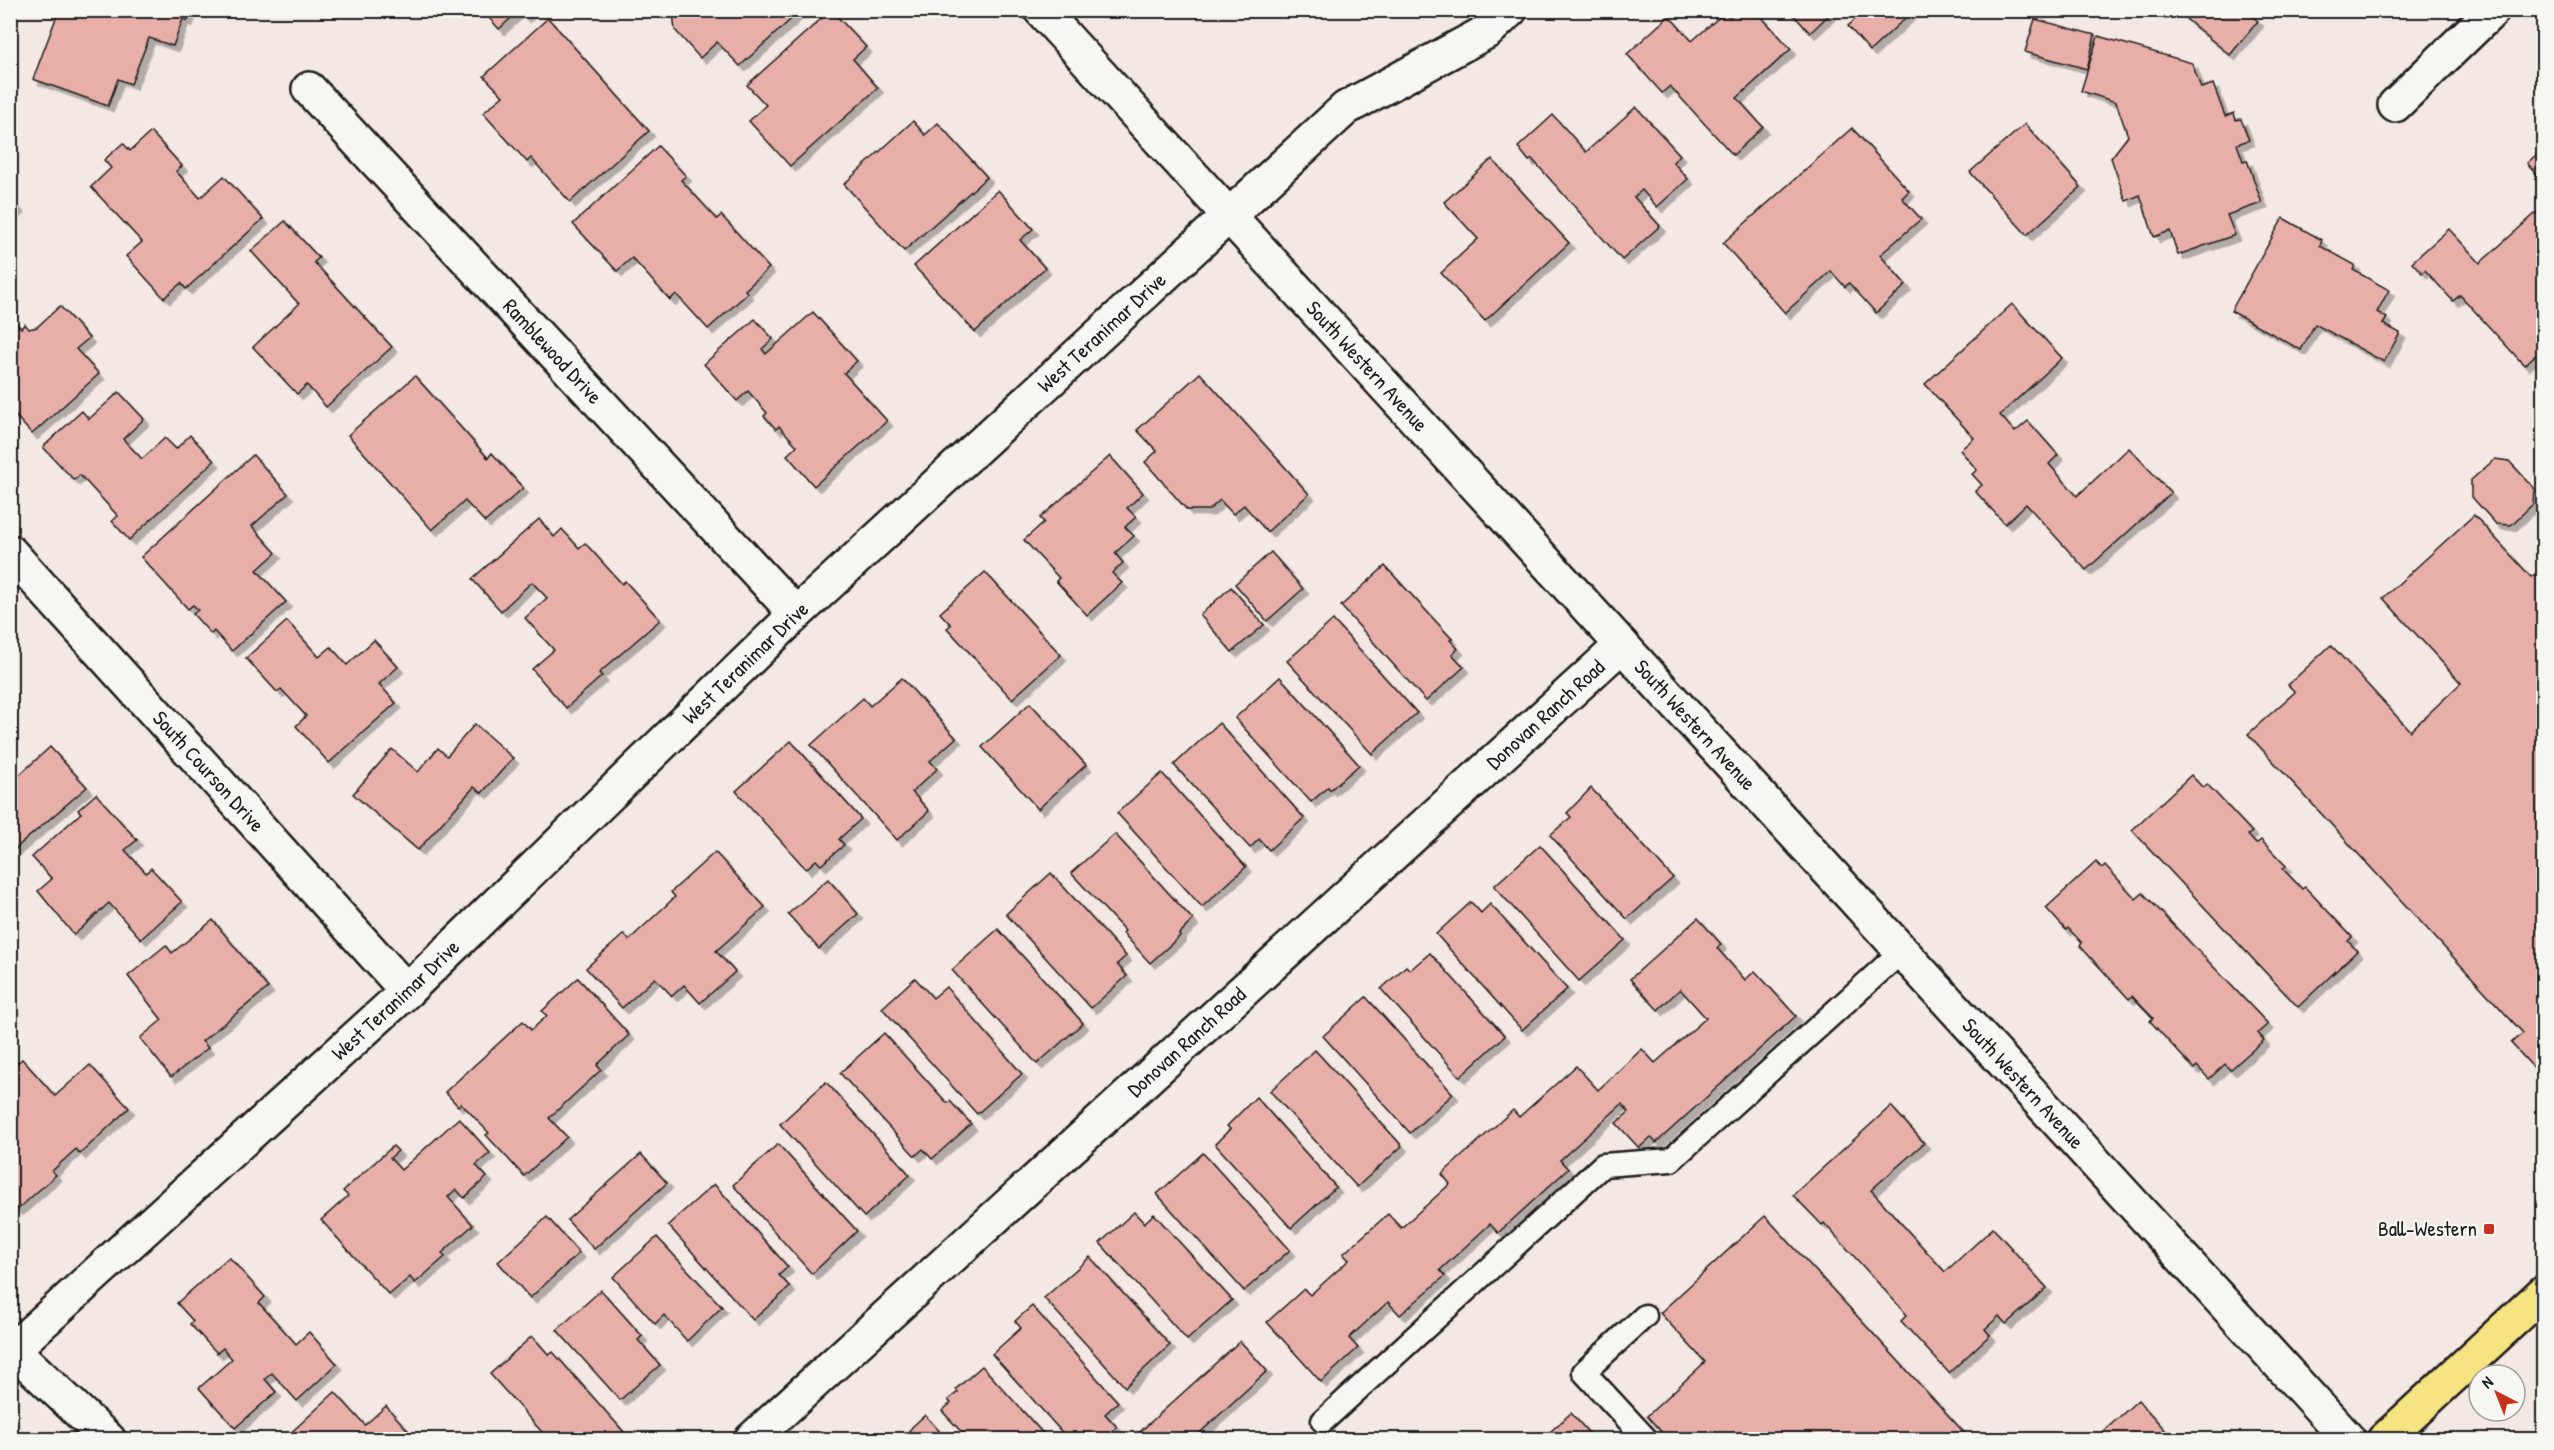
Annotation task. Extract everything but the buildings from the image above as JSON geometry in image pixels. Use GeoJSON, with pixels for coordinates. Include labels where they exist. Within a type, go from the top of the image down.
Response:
{"type":"FeatureCollection","features":[{"type":"Feature","properties":{"kind":"main road"},"geometry":{"type":"LineString","coordinates":[[2384,1440],[2544,1292]]}},
{"type":"Feature","properties":{"kind":"street","name":"South Western Avenue"},"geometry":{"type":"LineString","coordinates":[[1041,10],[2349,1440]]}},
{"type":"Feature","properties":{"kind":"street","name":"West Teranimar Drive"},"geometry":{"type":"LineString","coordinates":[[11,1350],[406,991],[796,614],[1346,108],[1488,31],[1509,10]]}},
{"type":"Feature","properties":{"kind":"street"},"geometry":{"type":"LineString","coordinates":[[2395,105],[2493,10]]}},
{"type":"Feature","properties":{"kind":"street","name":"Ramblewood Drive"},"geometry":{"type":"LineString","coordinates":[[309,89],[796,614]]}},
{"type":"Feature","properties":{"kind":"street","name":"South Courson Drive"},"geometry":{"type":"LineString","coordinates":[[10,552],[406,991]]}},
{"type":"Feature","properties":{"kind":"street","name":"Donovan Ranch Road"},"geometry":{"type":"LineString","coordinates":[[751,1440],[1623,645]]}},
{"type":"Feature","properties":{"kind":"street"},"geometry":{"type":"LineString","coordinates":[[11,1350],[109,1440]]}},
{"type":"Feature","properties":{"kind":"lane"},"geometry":{"type":"LineString","coordinates":[[1323,1421],[1603,1165],[1671,1160],[1902,951]]}},
{"type":"Feature","properties":{"kind":"lane"},"geometry":{"type":"LineString","coordinates":[[1645,1316],[1584,1372],[1647,1440]]}},
{"type":"Feature","properties":{"kind":"place","name":"Ball-Western"},"geometry":{"type":"Point","coordinates":[2489,1229]}}]}
